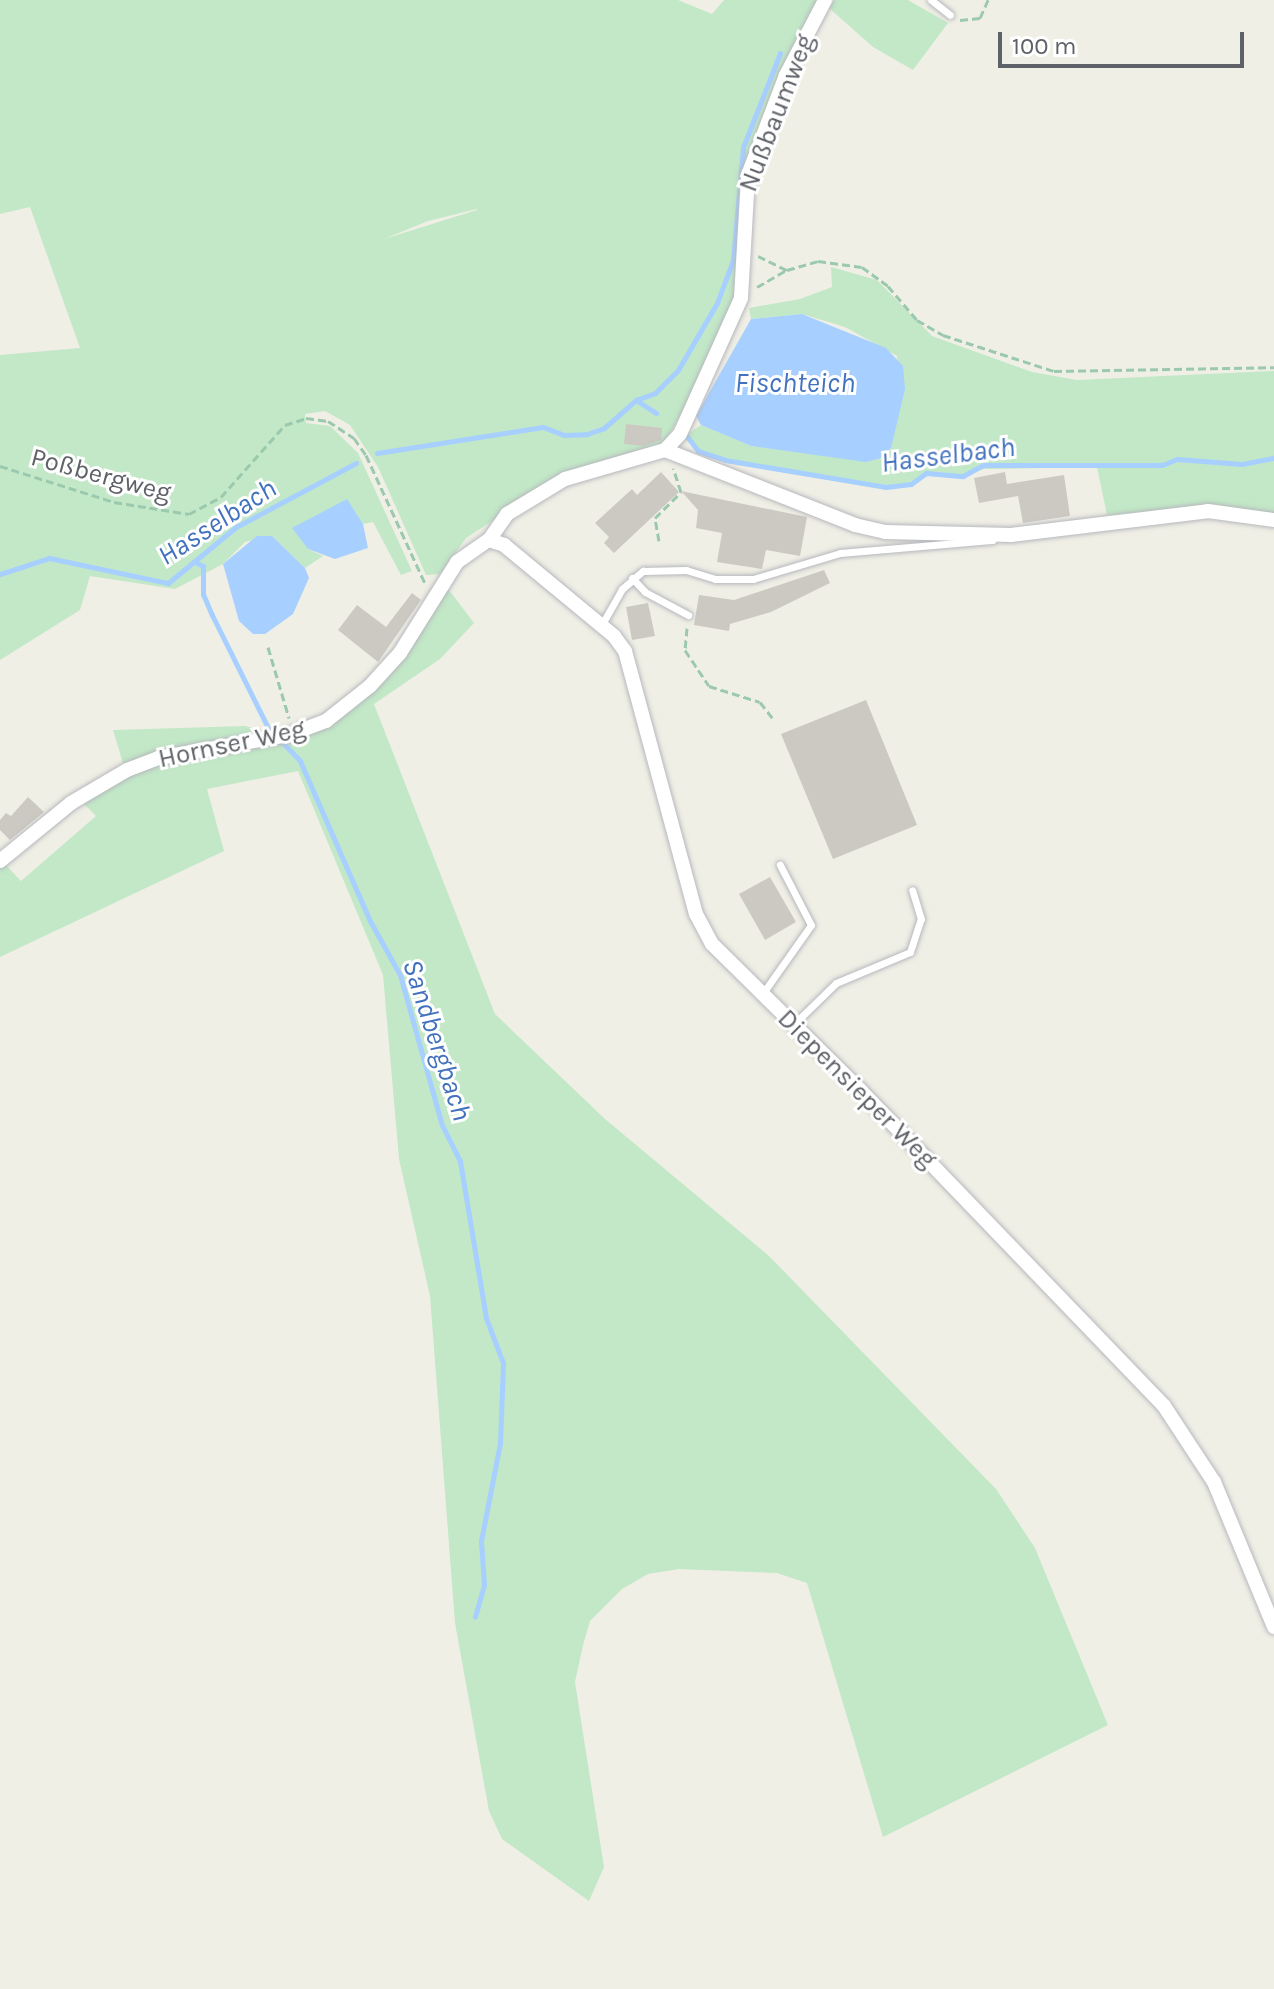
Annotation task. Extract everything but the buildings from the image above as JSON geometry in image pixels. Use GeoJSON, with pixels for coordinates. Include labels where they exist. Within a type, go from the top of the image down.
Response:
{"type":"FeatureCollection","features":[{"type":"Feature","properties":{"kind":"street","name":"Nußbaumweg"},"geometry":{"type":"LineString","coordinates":[[668,455],[741,298],[746,252],[743,203],[748,175],[786,75],[825,0]]}},
{"type":"Feature","properties":{"kind":"street"},"geometry":{"type":"LineString","coordinates":[[434,596],[462,555],[489,540],[507,514],[547,487],[668,455],[868,529],[1006,535],[1208,511],[1274,520]]}},
{"type":"Feature","properties":{"kind":"street","name":"Diepensieper Weg"},"geometry":{"type":"LineString","coordinates":[[489,540],[504,545],[620,643],[630,662],[702,927],[724,960],[795,1023],[1188,1437],[1234,1524],[1274,1627]]}},
{"type":"Feature","properties":{"kind":"street","name":"Hornser Weg"},"geometry":{"type":"LineString","coordinates":[[0,861],[71,803],[127,770],[158,758],[291,734],[326,721],[370,686],[415,632],[434,596]]}},
{"type":"Feature","properties":{"kind":"lane"},"geometry":{"type":"LineString","coordinates":[[931,0],[950,15]]}},
{"type":"Feature","properties":{"kind":"lane"},"geometry":{"type":"LineString","coordinates":[[601,626],[632,578],[643,571],[686,570],[715,579],[753,579],[840,553],[955,546],[1006,535]]}},
{"type":"Feature","properties":{"kind":"lane"},"geometry":{"type":"LineString","coordinates":[[632,578],[645,592],[688,615]]}},
{"type":"Feature","properties":{"kind":"lane"},"geometry":{"type":"LineString","coordinates":[[762,995],[811,925],[780,865]]}},
{"type":"Feature","properties":{"kind":"lane"},"geometry":{"type":"LineString","coordinates":[[795,1023],[836,983],[910,952],[921,919],[912,890]]}},
{"type":"Feature","properties":{"kind":"path"},"geometry":{"type":"LineString","coordinates":[[950,15],[974,20],[984,13],[988,0]]}},
{"type":"Feature","properties":{"kind":"path"},"geometry":{"type":"LineString","coordinates":[[746,252],[787,270]]}},
{"type":"Feature","properties":{"kind":"path"},"geometry":{"type":"LineString","coordinates":[[741,298],[787,270],[818,261],[862,267],[888,286],[917,320],[943,335],[1054,371],[1274,367]]}},
{"type":"Feature","properties":{"kind":"path","name":"Poßbergweg"},"geometry":{"type":"LineString","coordinates":[[0,466],[114,502],[189,514],[221,497],[285,425],[306,418],[328,421],[354,438],[366,455],[434,596]]}},
{"type":"Feature","properties":{"kind":"path"},"geometry":{"type":"LineString","coordinates":[[659,541],[655,518],[681,492],[668,455]]}},
{"type":"Feature","properties":{"kind":"path"},"geometry":{"type":"LineString","coordinates":[[688,615],[685,650],[702,677],[714,688],[760,702],[775,721]]}},
{"type":"Feature","properties":{"kind":"path"},"geometry":{"type":"LineString","coordinates":[[268,647],[291,734]]}},
{"type":"Feature","properties":{"kind":"green space"},"geometry":{"type":"Polygon","coordinates":[[[0,0],[678,0],[712,14],[724,0],[818,0],[744,174],[738,290],[701,380],[662,447],[562,476],[466,538],[440,574],[426,575],[378,467],[350,425],[325,411],[305,414],[306,423],[330,426],[358,453],[412,571],[401,575],[373,522],[363,524],[347,500],[308,549],[323,556],[305,568],[272,536],[245,542],[223,564],[175,589],[90,576],[80,610],[0,660],[0,355],[80,348],[30,207],[0,214],[0,0]],[[477,210],[428,221],[384,239],[477,210]]]}},
{"type":"Feature","properties":{"kind":"green space"},"geometry":{"type":"Polygon","coordinates":[[[834,0],[908,0],[948,23],[913,70],[873,47],[829,8],[834,0]]]}},
{"type":"Feature","properties":{"kind":"green space"},"geometry":{"type":"Polygon","coordinates":[[[831,267],[877,280],[932,336],[1032,372],[1077,380],[1274,371],[1274,513],[1223,506],[1107,515],[1097,467],[984,469],[963,477],[937,473],[886,490],[724,462],[694,447],[683,437],[701,425],[751,446],[881,458],[891,448],[897,356],[845,327],[802,314],[751,319],[749,308],[800,299],[832,287],[831,267]]]}},
{"type":"Feature","properties":{"kind":"green space"},"geometry":{"type":"Polygon","coordinates":[[[446,586],[474,623],[440,659],[374,704],[495,1014],[605,1119],[768,1255],[996,1489],[1035,1548],[1108,1725],[883,1837],[807,1583],[777,1573],[679,1569],[648,1574],[622,1589],[590,1621],[583,1645],[575,1682],[604,1867],[589,1901],[502,1839],[489,1811],[455,1623],[430,1296],[399,1159],[383,975],[298,771],[207,789],[224,851],[0,957],[0,859],[21,881],[96,816],[81,801],[126,773],[113,730],[245,726],[293,737],[312,734],[386,680],[446,586]]]}},
{"type":"Feature","properties":{"kind":"water","name":"Fischteich"},"geometry":{"type":"Polygon","coordinates":[[[802,314],[886,348],[903,366],[905,389],[891,448],[881,458],[866,462],[751,446],[701,425],[696,416],[751,319],[802,314]]]}},
{"type":"Feature","properties":{"kind":"water"},"geometry":{"type":"Polygon","coordinates":[[[347,499],[363,524],[368,548],[335,559],[308,549],[292,528],[347,499]]]}},
{"type":"Feature","properties":{"kind":"water"},"geometry":{"type":"Polygon","coordinates":[[[257,536],[272,536],[305,568],[309,578],[293,614],[265,634],[253,634],[239,621],[223,564],[257,536]]]}},
{"type":"Feature","properties":{"kind":"waterway"},"geometry":{"type":"LineString","coordinates":[[636,400],[655,393],[678,370],[717,303],[733,260],[743,147],[780,53]]}},
{"type":"Feature","properties":{"kind":"waterway","name":"Hasselbach"},"geometry":{"type":"LineString","coordinates":[[377,453],[543,427],[564,435],[587,434],[604,428],[636,400],[656,413]]}},
{"type":"Feature","properties":{"kind":"waterway","name":"Hasselbach"},"geometry":{"type":"LineString","coordinates":[[686,435],[698,451],[725,460],[886,487],[911,484],[926,473],[963,476],[983,465],[1162,465],[1177,459],[1242,464],[1274,458]]}},
{"type":"Feature","properties":{"kind":"waterway","name":"Hasselbach"},"geometry":{"type":"LineString","coordinates":[[0,574],[49,558],[168,583],[236,527],[356,463]]}},
{"type":"Feature","properties":{"kind":"waterway","name":"Sandbergbach"},"geometry":{"type":"LineString","coordinates":[[197,563],[203,566],[203,594],[212,615],[271,734]]}},
{"type":"Feature","properties":{"kind":"waterway","name":"Sandbergbach"},"geometry":{"type":"LineString","coordinates":[[280,740],[300,761],[370,921],[400,975],[442,1125],[460,1161],[486,1318],[503,1363],[500,1443],[481,1541],[484,1585],[475,1617]]}}]}
